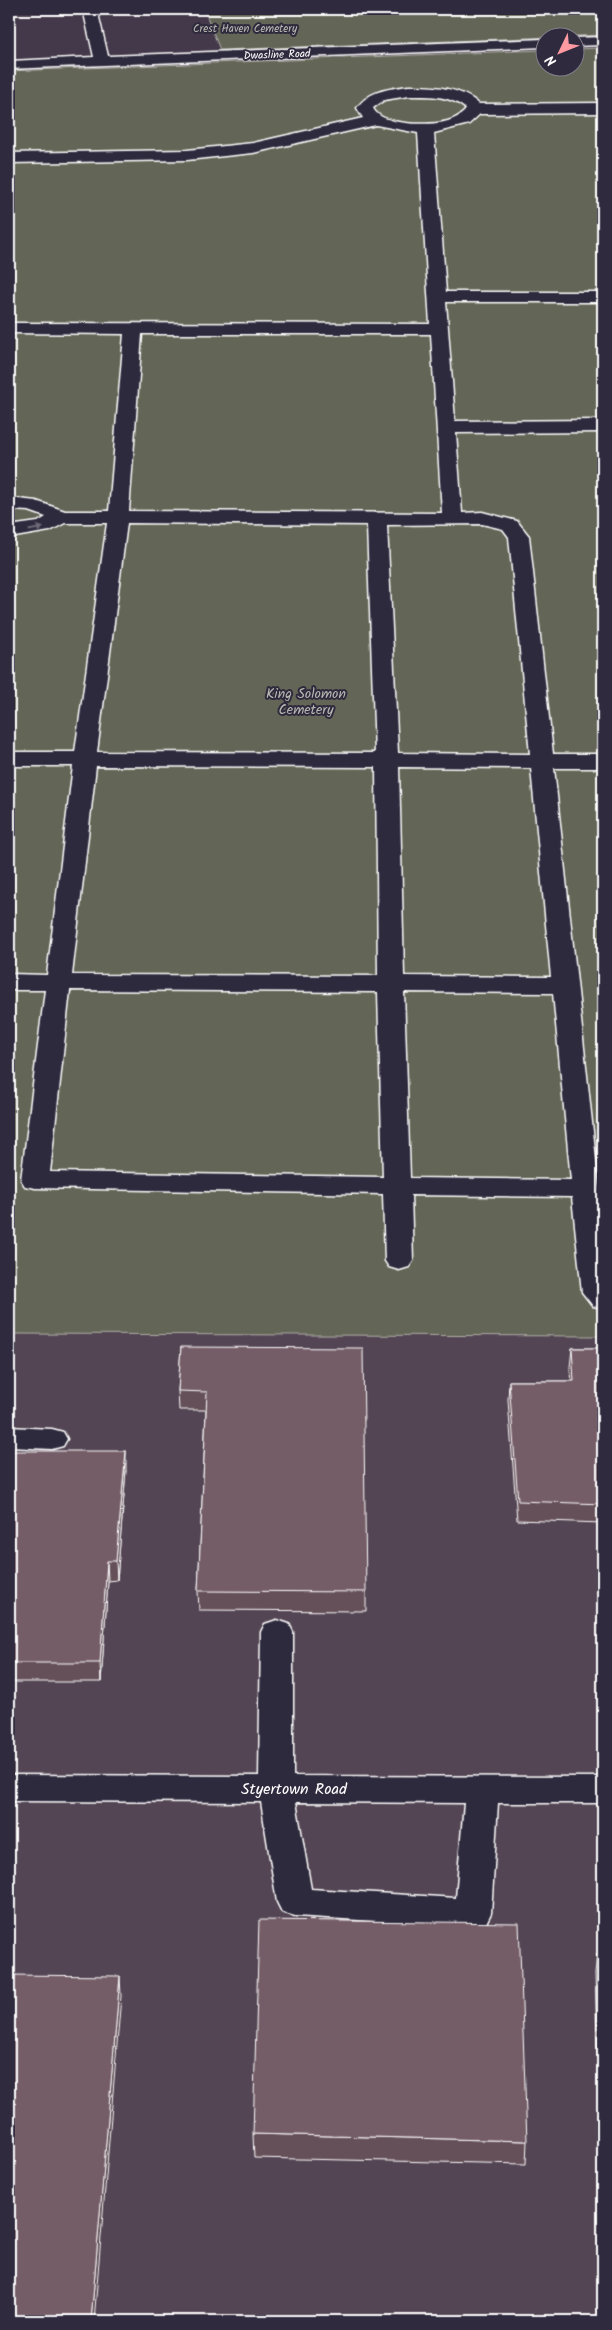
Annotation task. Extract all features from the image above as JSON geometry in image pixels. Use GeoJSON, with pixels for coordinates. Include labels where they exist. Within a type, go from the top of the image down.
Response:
{"type":"FeatureCollection","features":[{"type":"Feature","properties":{"kind":"street"},"geometry":{"type":"LineString","coordinates":[[90,9],[102,62]]}},
{"type":"Feature","properties":{"kind":"street"},"geometry":{"type":"LineString","coordinates":[[584,42],[603,41]]}},
{"type":"Feature","properties":{"kind":"street","name":"Dwasline Road"},"geometry":{"type":"LineString","coordinates":[[9,65],[534,44]]}},
{"type":"Feature","properties":{"kind":"street"},"geometry":{"type":"LineString","coordinates":[[392,50],[408,91]]}},
{"type":"Feature","properties":{"kind":"street"},"geometry":{"type":"LineString","coordinates":[[408,91],[435,92],[457,96],[468,101],[473,109],[473,113],[468,118],[458,123],[426,128],[408,127],[376,120],[368,115],[365,108],[368,102],[384,95],[408,91]]}},
{"type":"Feature","properties":{"kind":"street"},"geometry":{"type":"LineString","coordinates":[[473,109],[603,108]]}},
{"type":"Feature","properties":{"kind":"street"},"geometry":{"type":"LineString","coordinates":[[9,158],[187,155],[253,148],[376,120]]}},
{"type":"Feature","properties":{"kind":"street"},"geometry":{"type":"LineString","coordinates":[[426,128],[452,519]]}},
{"type":"Feature","properties":{"kind":"street"},"geometry":{"type":"LineString","coordinates":[[437,297],[603,297]]}},
{"type":"Feature","properties":{"kind":"street"},"geometry":{"type":"LineString","coordinates":[[9,328],[439,329]]}},
{"type":"Feature","properties":{"kind":"street"},"geometry":{"type":"LineString","coordinates":[[133,328],[118,518],[57,982],[35,1180],[586,1189]]}},
{"type":"Feature","properties":{"kind":"street"},"geometry":{"type":"LineString","coordinates":[[446,427],[603,426]]}},
{"type":"Feature","properties":{"kind":"street"},"geometry":{"type":"LineString","coordinates":[[9,504],[24,504],[45,508],[61,517],[482,518],[510,525],[519,536],[596,1292],[603,1299]]}},
{"type":"Feature","properties":{"kind":"street"},"geometry":{"type":"LineString","coordinates":[[9,532],[43,527],[61,517]]}},
{"type":"Feature","properties":{"kind":"street"},"geometry":{"type":"LineString","coordinates":[[377,518],[387,760],[399,1260]]}},
{"type":"Feature","properties":{"kind":"street"},"geometry":{"type":"LineString","coordinates":[[9,759],[603,762]]}},
{"type":"Feature","properties":{"kind":"street"},"geometry":{"type":"LineString","coordinates":[[9,982],[565,985]]}},
{"type":"Feature","properties":{"kind":"street"},"geometry":{"type":"LineString","coordinates":[[9,1437],[52,1439]]}},
{"type":"Feature","properties":{"kind":"street"},"geometry":{"type":"LineString","coordinates":[[277,1632],[276,1789],[294,1902],[473,1913],[482,1790]]}},
{"type":"Feature","properties":{"kind":"street","name":"Styertown Road"},"geometry":{"type":"LineString","coordinates":[[9,1788],[591,1791]]}},
{"type":"Feature","properties":{"kind":"shaded area"},"geometry":{"type":"Polygon","coordinates":[[[9,1334],[603,1336],[603,2321],[9,2321],[9,1334]]]}},
{"type":"Feature","properties":{"kind":"green space","name":"Crest Haven Cemetery"},"geometry":{"type":"Polygon","coordinates":[[[204,9],[603,9],[603,35],[584,36],[584,28],[534,28],[534,38],[220,50],[204,9]]]}},
{"type":"Feature","properties":{"kind":"green space","name":"King Solomon Cemetery"},"geometry":{"type":"Polygon","coordinates":[[[603,48],[603,1336],[9,1334],[9,71],[534,50],[534,78],[584,78],[584,49],[603,48]]]}},
{"type":"Feature","properties":{"kind":"building"},"geometry":{"type":"Polygon","coordinates":[[[181,1347],[363,1348],[366,1592],[198,1591],[207,1392],[178,1391],[181,1347]]]}},
{"type":"Feature","properties":{"kind":"building"},"geometry":{"type":"Polygon","coordinates":[[[572,1348],[603,1348],[603,1504],[518,1501],[509,1381],[574,1381],[572,1348]]]}},
{"type":"Feature","properties":{"kind":"building"},"geometry":{"type":"Polygon","coordinates":[[[10,1451],[126,1451],[116,1561],[107,1561],[100,1663],[9,1663],[10,1451]]]}},
{"type":"Feature","properties":{"kind":"building"},"geometry":{"type":"Polygon","coordinates":[[[259,1920],[519,1923],[527,2141],[253,2134],[259,1920]]]}},
{"type":"Feature","properties":{"kind":"building"},"geometry":{"type":"Polygon","coordinates":[[[597,1954],[603,1954],[603,2156],[597,1954]]]}},
{"type":"Feature","properties":{"kind":"building"},"geometry":{"type":"Polygon","coordinates":[[[9,1975],[120,1976],[91,2321],[9,2321],[9,1975]]]}}]}
